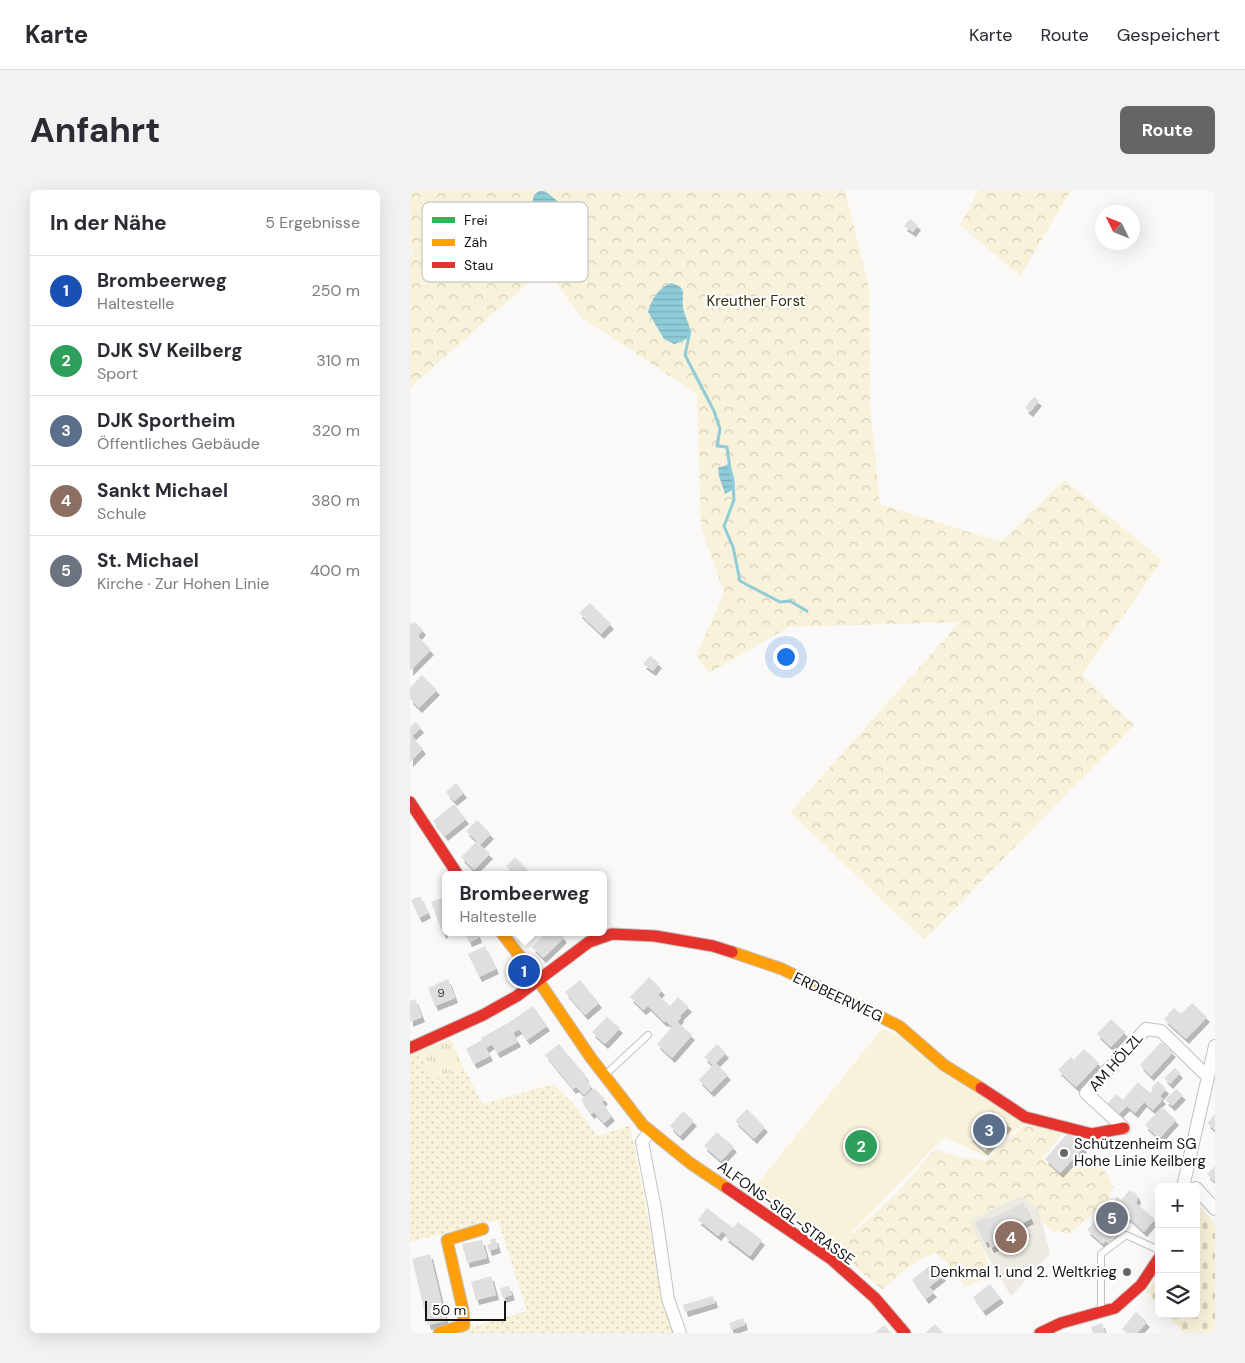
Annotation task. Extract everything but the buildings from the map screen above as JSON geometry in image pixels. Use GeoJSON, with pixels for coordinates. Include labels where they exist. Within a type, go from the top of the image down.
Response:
{"type":"FeatureCollection","features":[{"type":"Feature","properties":{"kind":"street"},"geometry":{"type":"LineString","coordinates":[[410,802],[455,871]]}},
{"type":"Feature","properties":{"kind":"street","name":"ERDBEERWEG"},"geometry":{"type":"LineString","coordinates":[[607,936],[612,934],[655,936],[713,946],[782,969],[899,1026],[944,1065],[1025,1117],[1092,1134],[1124,1128]]}},
{"type":"Feature","properties":{"kind":"street","name":"ALFONS-SIGL-STRASSE"},"geometry":{"type":"LineString","coordinates":[[504,936],[538,980],[604,1075],[646,1128],[690,1163],[831,1259],[875,1298],[904,1333]]}},
{"type":"Feature","properties":{"kind":"street","name":"ERDBEERWEG"},"geometry":{"type":"LineString","coordinates":[[410,1048],[483,1015],[516,996],[589,942],[606,936]]}},
{"type":"Feature","properties":{"kind":"street","name":"AM HÖLZL"},"geometry":{"type":"LineString","coordinates":[[1124,1128],[1086,1094],[1146,1029],[1161,1031],[1207,1076]]}},
{"type":"Feature","properties":{"kind":"street"},"geometry":{"type":"LineString","coordinates":[[1190,1183],[1207,1076],[1215,1046]]}},
{"type":"Feature","properties":{"kind":"street"},"geometry":{"type":"LineString","coordinates":[[646,1128],[642,1142],[656,1209],[668,1299],[680,1333]]}},
{"type":"Feature","properties":{"kind":"street"},"geometry":{"type":"LineString","coordinates":[[1200,1195],[1215,1209]]}},
{"type":"Feature","properties":{"kind":"street"},"geometry":{"type":"LineString","coordinates":[[439,1333],[464,1325],[463,1310],[447,1240],[483,1229]]}},
{"type":"Feature","properties":{"kind":"street"},"geometry":{"type":"LineString","coordinates":[[1040,1333],[1061,1323],[1115,1308],[1141,1285],[1155,1264]]}},
{"type":"Feature","properties":{"kind":"lane"},"geometry":{"type":"LineString","coordinates":[[604,1075],[648,1035]]}},
{"type":"Feature","properties":{"kind":"lane"},"geometry":{"type":"LineString","coordinates":[[1101,1313],[1101,1254],[1126,1235],[1155,1248]]}},
{"type":"Feature","properties":{"kind":"shaded area"},"geometry":{"type":"Polygon","coordinates":[[[1033,1188],[1050,1254],[1011,1296],[966,1219],[1033,1188]]]}},
{"type":"Feature","properties":{"kind":"green space","name":"Kreuther Forst"},"geometry":{"type":"Polygon","coordinates":[[[410,190],[845,190],[869,289],[870,402],[880,504],[1001,542],[1064,480],[1162,560],[1082,675],[1134,725],[924,940],[790,812],[960,622],[789,627],[709,673],[696,656],[724,593],[701,526],[697,394],[583,319],[555,282],[588,282],[588,202],[422,202],[422,282],[529,282],[410,388],[410,256],[413,252],[410,250],[410,190]]]}},
{"type":"Feature","properties":{"kind":"green space"},"geometry":{"type":"Polygon","coordinates":[[[979,190],[1071,190],[1020,276],[960,225],[979,190]]]}},
{"type":"Feature","properties":{"kind":"green space"},"geometry":{"type":"Polygon","coordinates":[[[882,1029],[904,1037],[1024,1123],[985,1156],[944,1137],[834,1250],[750,1193],[882,1029]]]}},
{"type":"Feature","properties":{"kind":"green space"},"geometry":{"type":"Polygon","coordinates":[[[451,1039],[463,1067],[431,1080],[419,1051],[451,1039]]]}},
{"type":"Feature","properties":{"kind":"green space"},"geometry":{"type":"Polygon","coordinates":[[[419,1051],[431,1080],[463,1067],[483,1104],[553,1084],[571,1101],[598,1136],[630,1125],[664,1303],[673,1333],[452,1333],[527,1311],[498,1220],[410,1242],[410,1055],[419,1051]]]}},
{"type":"Feature","properties":{"kind":"green space"},"geometry":{"type":"Polygon","coordinates":[[[1028,1122],[1062,1134],[1042,1159],[1060,1174],[1095,1161],[1103,1168],[1113,1187],[1107,1202],[1071,1233],[1053,1231],[1043,1223],[1037,1208],[1020,1196],[969,1221],[993,1271],[988,1277],[965,1287],[946,1261],[936,1253],[914,1264],[882,1290],[854,1266],[842,1251],[835,1235],[853,1233],[897,1193],[935,1149],[960,1157],[985,1161],[1028,1122]]]}},
{"type":"Feature","properties":{"kind":"green space"},"geometry":{"type":"Polygon","coordinates":[[[1200,1207],[1215,1224],[1215,1333],[1184,1333],[1171,1318],[1200,1318],[1200,1207]]]}},
{"type":"Feature","properties":{"kind":"green space"},"geometry":{"type":"Polygon","coordinates":[[[1155,1282],[1155,1301],[1146,1291],[1155,1282]]]}},
{"type":"Feature","properties":{"kind":"water"},"geometry":{"type":"Polygon","coordinates":[[[539,191],[544,191],[558,202],[532,202],[534,195],[539,191]]]}},
{"type":"Feature","properties":{"kind":"water"},"geometry":{"type":"Polygon","coordinates":[[[671,283],[682,289],[684,313],[690,328],[688,337],[674,344],[664,339],[648,312],[656,294],[671,283]]]}},
{"type":"Feature","properties":{"kind":"water"},"geometry":{"type":"Polygon","coordinates":[[[729,464],[734,489],[725,494],[718,468],[729,464]]]}},
{"type":"Feature","properties":{"kind":"waterway"},"geometry":{"type":"LineString","coordinates":[[690,331],[685,355],[714,411],[720,429],[717,446],[727,447],[733,480],[734,500],[724,526],[733,547],[740,581],[780,602],[790,601],[807,611]]}},
{"type":"Feature","properties":{"kind":"traffic: slow"},"geometry":{"type":"LineString","coordinates":[[504,936],[538,980],[591,1058],[643,1125],[690,1163],[727,1188]]}},
{"type":"Feature","properties":{"kind":"traffic: slow"},"geometry":{"type":"LineString","coordinates":[[732,952],[782,969],[899,1026],[944,1065],[981,1088]]}},
{"type":"Feature","properties":{"kind":"traffic: slow"},"geometry":{"type":"LineString","coordinates":[[439,1333],[464,1325],[463,1310],[447,1240],[483,1229]]}},
{"type":"Feature","properties":{"kind":"traffic: jam"},"geometry":{"type":"LineString","coordinates":[[410,802],[455,871]]}},
{"type":"Feature","properties":{"kind":"traffic: jam"},"geometry":{"type":"LineString","coordinates":[[607,936],[612,934],[655,936],[713,946],[732,952]]}},
{"type":"Feature","properties":{"kind":"traffic: jam"},"geometry":{"type":"LineString","coordinates":[[410,1048],[483,1015],[517,996],[589,942],[606,936]]}},
{"type":"Feature","properties":{"kind":"traffic: jam"},"geometry":{"type":"LineString","coordinates":[[981,1088],[1025,1117],[1092,1134],[1124,1128]]}},
{"type":"Feature","properties":{"kind":"traffic: jam"},"geometry":{"type":"LineString","coordinates":[[727,1188],[831,1259],[875,1298],[905,1333]]}},
{"type":"Feature","properties":{"kind":"traffic: jam"},"geometry":{"type":"LineString","coordinates":[[1040,1333],[1061,1323],[1115,1308],[1141,1285],[1155,1264]]}},
{"type":"Feature","properties":{"kind":"place","name":"Brombeerweg"},"geometry":{"type":"Point","coordinates":[524,971]}},
{"type":"Feature","properties":{"kind":"place","name":"DJK Sportheim"},"geometry":{"type":"Point","coordinates":[989,1130]}},
{"type":"Feature","properties":{"kind":"place","name":"DJK SV Keilberg"},"geometry":{"type":"Point","coordinates":[861,1146]}},
{"type":"Feature","properties":{"kind":"place","name":"Schützenheim SG Hohe Linie Keilberg"},"geometry":{"type":"Point","coordinates":[1064,1153]}},
{"type":"Feature","properties":{"kind":"place","name":"St. Michael"},"geometry":{"type":"Point","coordinates":[1112,1218]}},
{"type":"Feature","properties":{"kind":"place","name":"Sankt Michael"},"geometry":{"type":"Point","coordinates":[1011,1237]}},
{"type":"Feature","properties":{"kind":"place","name":"Denkmal 1. und 2. Weltkrieg"},"geometry":{"type":"Point","coordinates":[1127,1272]}}]}
